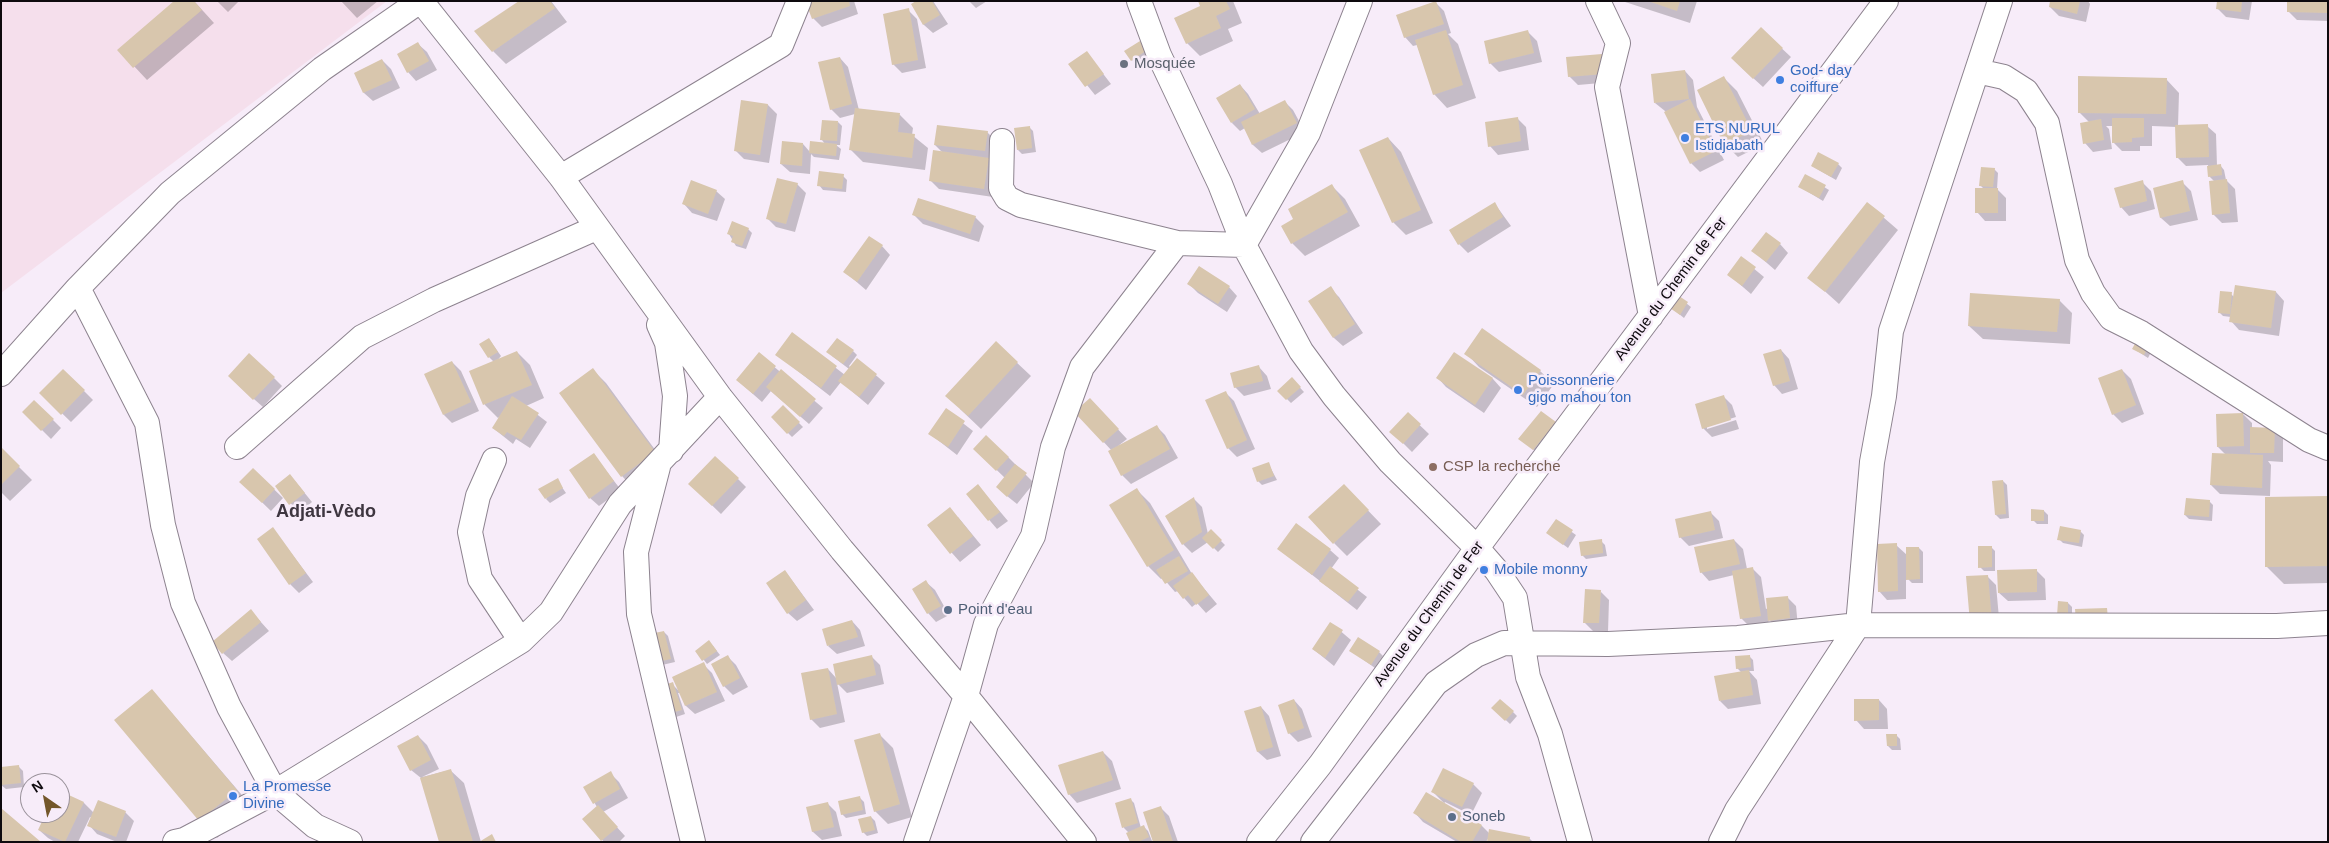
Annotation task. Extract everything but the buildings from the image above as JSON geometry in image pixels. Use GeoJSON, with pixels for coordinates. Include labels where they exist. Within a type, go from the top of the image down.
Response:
{"type":"FeatureCollection","features":[{"type":"Feature","properties":{"kind":"street"},"geometry":{"type":"LineString","coordinates":[[1,374],[78,288],[170,192],[322,70],[421,1],[561,177],[596,228],[720,397],[842,550],[966,696],[1084,842]]}},
{"type":"Feature","properties":{"kind":"street"},"geometry":{"type":"LineString","coordinates":[[561,177],[781,45],[799,1]]}},
{"type":"Feature","properties":{"kind":"street"},"geometry":{"type":"LineString","coordinates":[[1139,1],[1159,55],[1220,184],[1244,245],[1301,351],[1334,396],[1390,462],[1477,548],[1497,571],[1515,598],[1528,677],[1550,734],[1580,842]]}},
{"type":"Feature","properties":{"kind":"street"},"geometry":{"type":"LineString","coordinates":[[1244,245],[1308,133],[1360,1]]}},
{"type":"Feature","properties":{"kind":"street"},"geometry":{"type":"LineString","coordinates":[[1598,1],[1618,43],[1607,87],[1651,316]]}},
{"type":"Feature","properties":{"kind":"street","name":"Avenue du Chemin de Fer"},"geometry":{"type":"LineString","coordinates":[[1259,842],[1320,765],[1477,548],[1886,1]]}},
{"type":"Feature","properties":{"kind":"street"},"geometry":{"type":"LineString","coordinates":[[1721,842],[1737,810],[1858,625],[1872,462],[1884,396],[1891,331],[2000,1]]}},
{"type":"Feature","properties":{"kind":"street"},"geometry":{"type":"LineString","coordinates":[[1977,71],[2004,77],[2026,91],[2048,123],[2077,260],[2093,293],[2111,318],[2141,333],[2309,440],[2328,448]]}},
{"type":"Feature","properties":{"kind":"street"},"geometry":{"type":"LineString","coordinates":[[1002,142],[1000,188],[1008,198],[1020,205],[1177,243],[1244,245]]}},
{"type":"Feature","properties":{"kind":"street"},"geometry":{"type":"LineString","coordinates":[[237,447],[362,337],[434,300],[596,228]]}},
{"type":"Feature","properties":{"kind":"street"},"geometry":{"type":"LineString","coordinates":[[916,842],[966,696],[986,624],[1033,536],[1053,447],[1082,367],[1177,243]]}},
{"type":"Feature","properties":{"kind":"street"},"geometry":{"type":"LineString","coordinates":[[78,288],[147,422],[163,525],[183,603],[228,707],[275,792],[315,826],[350,842]]}},
{"type":"Feature","properties":{"kind":"street"},"geometry":{"type":"LineString","coordinates":[[646,296],[667,343],[675,396],[664,458],[636,552],[639,614],[693,842]]}},
{"type":"Feature","properties":{"kind":"street"},"geometry":{"type":"LineString","coordinates":[[181,841],[275,792],[521,641],[551,612],[620,504],[720,397]]}},
{"type":"Feature","properties":{"kind":"street"},"geometry":{"type":"LineString","coordinates":[[494,460],[478,496],[470,532],[480,579],[521,641]]}},
{"type":"Feature","properties":{"kind":"street"},"geometry":{"type":"LineString","coordinates":[[1313,842],[1436,684],[1476,655],[1504,643],[1608,644],[1738,638],[1858,625],[2277,626],[2328,623]]}},
{"type":"Feature","properties":{"kind":"shaded area"},"geometry":{"type":"Polygon","coordinates":[[[1,1],[387,1],[1,293],[1,1]]]}},
{"type":"Feature","properties":{"kind":"place","name":"Mosquée"},"geometry":{"type":"Point","coordinates":[1124,64]}},
{"type":"Feature","properties":{"kind":"place","name":"God- day coiffure"},"geometry":{"type":"Point","coordinates":[1780,80]}},
{"type":"Feature","properties":{"kind":"place","name":"ETS NURUL Istidjabath"},"geometry":{"type":"Point","coordinates":[1685,138]}},
{"type":"Feature","properties":{"kind":"place","name":"Poissonnerie gigo mahou ton"},"geometry":{"type":"Point","coordinates":[1518,390]}},
{"type":"Feature","properties":{"kind":"place","name":"CSP la recherche"},"geometry":{"type":"Point","coordinates":[1433,467]}},
{"type":"Feature","properties":{"kind":"place","name":"Mobile monny"},"geometry":{"type":"Point","coordinates":[1484,570]}},
{"type":"Feature","properties":{"kind":"place","name":"Point d'eau"},"geometry":{"type":"Point","coordinates":[948,610]}},
{"type":"Feature","properties":{"kind":"place","name":"La Promesse Divine"},"geometry":{"type":"Point","coordinates":[233,796]}},
{"type":"Feature","properties":{"kind":"place","name":"Soneb"},"geometry":{"type":"Point","coordinates":[1452,817]}},
{"type":"Feature","properties":{"kind":"district","name":"Adjati-Vèdo"},"geometry":{"type":"Point","coordinates":[326,512]}}]}
